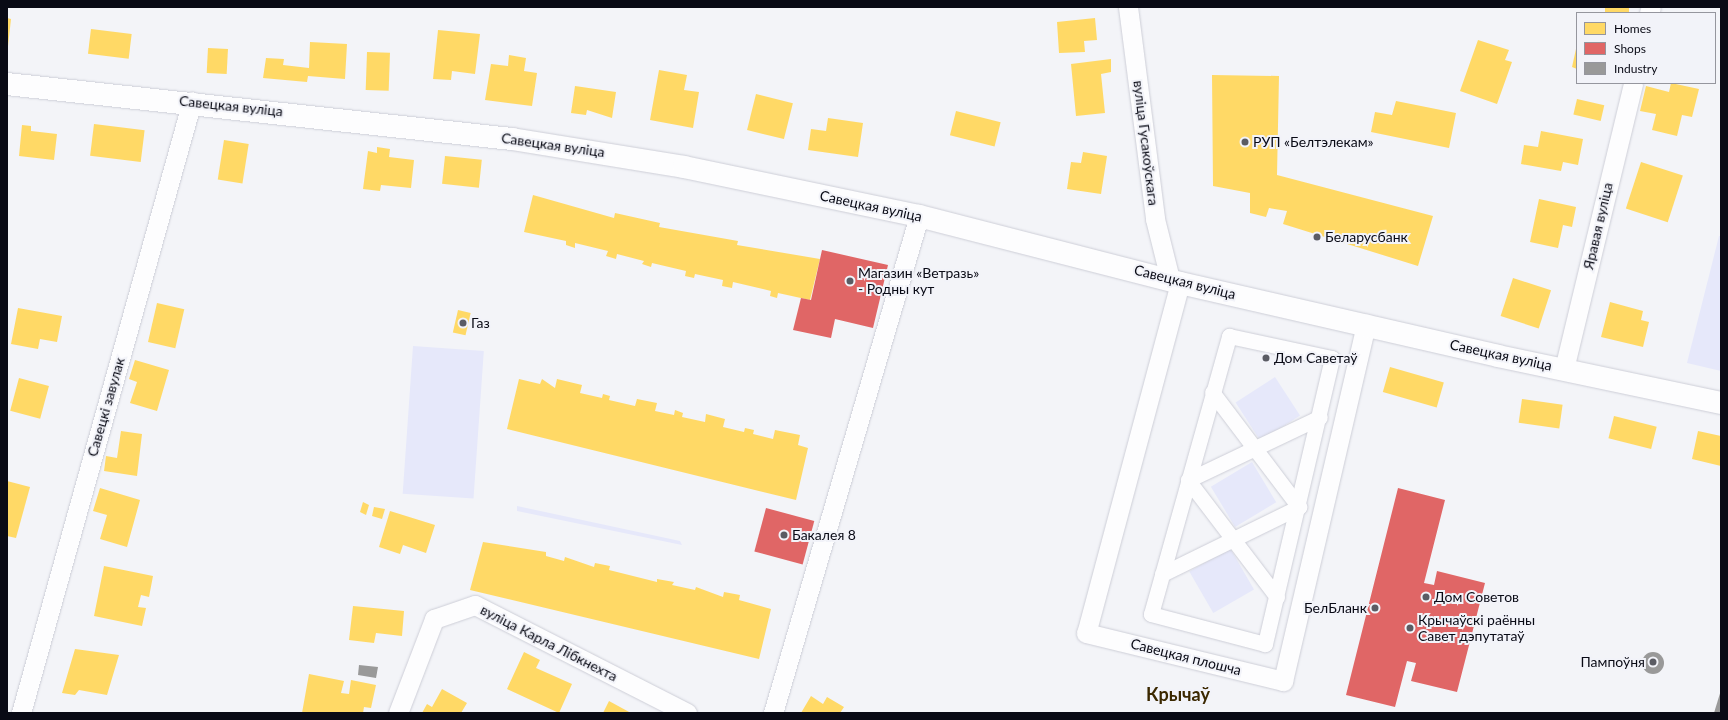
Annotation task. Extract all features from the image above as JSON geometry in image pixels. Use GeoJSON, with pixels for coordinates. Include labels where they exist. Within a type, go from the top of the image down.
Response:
{"type":"FeatureCollection","features":[{"type":"Feature","properties":{"kind":"street","name":"вуліца Гусакоўскага"},"geometry":{"type":"LineString","coordinates":[[1125,8],[1155,219],[1175,281]]}},
{"type":"Feature","properties":{"kind":"street","name":"Савецкая вуліца"},"geometry":{"type":"LineString","coordinates":[[7,84],[192,101],[579,148],[919,216],[1175,281],[1721,403]]}},
{"type":"Feature","properties":{"kind":"street","name":"Яравая вуліца"},"geometry":{"type":"LineString","coordinates":[[1564,369],[1633,84]]}},
{"type":"Feature","properties":{"kind":"street","name":"Савецкі завулак"},"geometry":{"type":"LineString","coordinates":[[21,713],[192,101]]}},
{"type":"Feature","properties":{"kind":"street"},"geometry":{"type":"LineString","coordinates":[[773,713],[919,216]]}},
{"type":"Feature","properties":{"kind":"street","name":"Савецкая плошча"},"geometry":{"type":"LineString","coordinates":[[1175,281],[1086,633],[1283,681],[1366,324]]}},
{"type":"Feature","properties":{"kind":"street"},"geometry":{"type":"LineString","coordinates":[[1229,336],[1332,358],[1320,417],[1265,644],[1151,614],[1212,392],[1229,336]]}},
{"type":"Feature","properties":{"kind":"street"},"geometry":{"type":"LineString","coordinates":[[1212,392],[1299,507]]}},
{"type":"Feature","properties":{"kind":"street"},"geometry":{"type":"LineString","coordinates":[[1188,480],[1320,417]]}},
{"type":"Feature","properties":{"kind":"street"},"geometry":{"type":"LineString","coordinates":[[1188,480],[1277,597]]}},
{"type":"Feature","properties":{"kind":"street"},"geometry":{"type":"LineString","coordinates":[[1162,574],[1299,507]]}},
{"type":"Feature","properties":{"kind":"street","name":"вуліца Карла Лібкнехта"},"geometry":{"type":"LineString","coordinates":[[398,713],[434,620],[475,605],[687,713]]}},
{"type":"Feature","properties":{"kind":"shaded area"},"geometry":{"type":"Polygon","coordinates":[[[1719,236],[1721,236],[1721,371],[1687,363],[1719,236]]]}},
{"type":"Feature","properties":{"kind":"shaded area"},"geometry":{"type":"Polygon","coordinates":[[[413,346],[484,351],[474,499],[403,494],[413,346]]]}},
{"type":"Feature","properties":{"kind":"shaded area"},"geometry":{"type":"Polygon","coordinates":[[[1275,377],[1300,416],[1261,441],[1236,403],[1275,377]]]}},
{"type":"Feature","properties":{"kind":"shaded area"},"geometry":{"type":"Polygon","coordinates":[[[1252,462],[1276,502],[1235,527],[1211,487],[1252,462]]]}},
{"type":"Feature","properties":{"kind":"shaded area"},"geometry":{"type":"Polygon","coordinates":[[[517,506],[680,541],[682,545],[517,511],[517,506]]]}},
{"type":"Feature","properties":{"kind":"shaded area"},"geometry":{"type":"Polygon","coordinates":[[[1230,548],[1254,590],[1213,613],[1189,572],[1230,548]]]}},
{"type":"Feature","properties":{"kind":"building: Homes"},"geometry":{"type":"Polygon","coordinates":[[[1605,7],[1629,7],[1629,12],[1605,12],[1605,7]]]}},
{"type":"Feature","properties":{"kind":"building: Homes"},"geometry":{"type":"Polygon","coordinates":[[[7,18],[11,19],[8,46],[7,46],[7,18]]]}},
{"type":"Feature","properties":{"kind":"building: Homes"},"geometry":{"type":"Polygon","coordinates":[[[1095,18],[1097,40],[1084,41],[1085,52],[1059,53],[1057,22],[1095,18]]]}},
{"type":"Feature","properties":{"kind":"building: Homes"},"geometry":{"type":"Polygon","coordinates":[[[91,29],[132,34],[129,59],[88,54],[91,29]]]}},
{"type":"Feature","properties":{"kind":"building: Homes"},"geometry":{"type":"Polygon","coordinates":[[[438,30],[480,34],[475,74],[452,71],[451,80],[433,79],[438,30]]]}},
{"type":"Feature","properties":{"kind":"building: Homes"},"geometry":{"type":"Polygon","coordinates":[[[1478,40],[1509,50],[1505,60],[1512,62],[1497,104],[1460,91],[1478,40]]]}},
{"type":"Feature","properties":{"kind":"building: Homes"},"geometry":{"type":"Polygon","coordinates":[[[310,42],[347,44],[345,79],[308,76],[307,82],[263,78],[266,58],[284,59],[283,65],[309,68],[310,42]]]}},
{"type":"Feature","properties":{"kind":"building: Homes"},"geometry":{"type":"Polygon","coordinates":[[[208,48],[228,49],[227,74],[207,73],[208,48]]]}},
{"type":"Feature","properties":{"kind":"building: Homes"},"geometry":{"type":"Polygon","coordinates":[[[1576,49],[1576,69],[1572,67],[1576,49]]]}},
{"type":"Feature","properties":{"kind":"building: Homes"},"geometry":{"type":"Polygon","coordinates":[[[367,52],[390,53],[389,91],[366,90],[367,52]]]}},
{"type":"Feature","properties":{"kind":"building: Homes"},"geometry":{"type":"Polygon","coordinates":[[[509,55],[526,58],[524,71],[537,73],[532,106],[485,100],[491,64],[508,66],[509,55]]]}},
{"type":"Feature","properties":{"kind":"building: Homes"},"geometry":{"type":"Polygon","coordinates":[[[1111,59],[1111,72],[1101,74],[1105,113],[1076,116],[1071,64],[1111,59]]]}},
{"type":"Feature","properties":{"kind":"building: Homes"},"geometry":{"type":"Polygon","coordinates":[[[659,70],[687,75],[684,90],[699,92],[693,128],[650,120],[659,70]]]}},
{"type":"Feature","properties":{"kind":"building: Homes","name":"РУП «Белтэлекам»"},"geometry":{"type":"Polygon","coordinates":[[[1212,75],[1279,76],[1277,175],[1433,216],[1418,266],[1283,224],[1287,211],[1269,208],[1266,217],[1250,213],[1250,193],[1213,186],[1212,75]]]}},
{"type":"Feature","properties":{"kind":"building: Homes"},"geometry":{"type":"Polygon","coordinates":[[[1671,84],[1699,89],[1692,117],[1682,115],[1677,136],[1652,130],[1656,114],[1640,111],[1646,86],[1669,92],[1671,84]]]}},
{"type":"Feature","properties":{"kind":"building: Homes"},"geometry":{"type":"Polygon","coordinates":[[[575,86],[616,92],[612,118],[587,110],[586,115],[571,113],[575,86]]]}},
{"type":"Feature","properties":{"kind":"building: Homes"},"geometry":{"type":"Polygon","coordinates":[[[756,94],[793,103],[784,139],[747,130],[756,94]]]}},
{"type":"Feature","properties":{"kind":"building: Homes"},"geometry":{"type":"Polygon","coordinates":[[[1577,99],[1604,105],[1601,121],[1573,115],[1577,99]]]}},
{"type":"Feature","properties":{"kind":"building: Homes"},"geometry":{"type":"Polygon","coordinates":[[[1396,101],[1456,113],[1449,148],[1371,132],[1375,112],[1392,115],[1396,101]]]}},
{"type":"Feature","properties":{"kind":"building: Homes"},"geometry":{"type":"Polygon","coordinates":[[[956,111],[1001,122],[995,146],[950,135],[956,111]]]}},
{"type":"Feature","properties":{"kind":"building: Homes"},"geometry":{"type":"Polygon","coordinates":[[[828,118],[863,123],[858,157],[808,150],[811,129],[826,131],[828,118]]]}},
{"type":"Feature","properties":{"kind":"building: Homes"},"geometry":{"type":"Polygon","coordinates":[[[94,124],[145,130],[141,162],[90,156],[94,124]]]}},
{"type":"Feature","properties":{"kind":"building: Homes"},"geometry":{"type":"Polygon","coordinates":[[[22,125],[31,126],[31,131],[57,134],[54,160],[19,156],[22,125]]]}},
{"type":"Feature","properties":{"kind":"building: Homes"},"geometry":{"type":"Polygon","coordinates":[[[1541,131],[1583,139],[1578,165],[1563,162],[1561,171],[1521,164],[1524,145],[1538,147],[1541,131]]]}},
{"type":"Feature","properties":{"kind":"building: Homes"},"geometry":{"type":"Polygon","coordinates":[[[224,140],[249,144],[242,183],[218,180],[224,140]]]}},
{"type":"Feature","properties":{"kind":"building: Homes"},"geometry":{"type":"Polygon","coordinates":[[[377,147],[390,149],[389,157],[414,160],[411,188],[381,185],[380,191],[363,189],[368,151],[377,153],[377,147]]]}},
{"type":"Feature","properties":{"kind":"building: Homes"},"geometry":{"type":"Polygon","coordinates":[[[1083,152],[1107,156],[1101,194],[1067,189],[1071,162],[1081,163],[1083,152]]]}},
{"type":"Feature","properties":{"kind":"building: Homes"},"geometry":{"type":"Polygon","coordinates":[[[445,156],[482,160],[479,188],[442,184],[445,156]]]}},
{"type":"Feature","properties":{"kind":"building: Homes"},"geometry":{"type":"Polygon","coordinates":[[[1641,162],[1683,176],[1668,222],[1626,209],[1641,162]]]}},
{"type":"Feature","properties":{"kind":"building: Homes"},"geometry":{"type":"Polygon","coordinates":[[[533,195],[614,218],[615,213],[660,223],[659,227],[738,241],[737,245],[820,259],[810,300],[778,293],[777,298],[770,296],[771,291],[733,282],[732,288],[722,286],[723,280],[695,274],[694,278],[685,276],[686,271],[652,263],[651,267],[642,264],[644,261],[617,254],[616,259],[606,256],[608,251],[575,243],[575,248],[566,245],[566,241],[524,232],[533,195]]]}},
{"type":"Feature","properties":{"kind":"building: Homes"},"geometry":{"type":"Polygon","coordinates":[[[1539,199],[1576,207],[1572,227],[1563,225],[1558,248],[1530,242],[1539,199]]]}},
{"type":"Feature","properties":{"kind":"building: Homes"},"geometry":{"type":"Polygon","coordinates":[[[1513,278],[1551,290],[1539,328],[1501,316],[1513,278]]]}},
{"type":"Feature","properties":{"kind":"building: Homes"},"geometry":{"type":"Polygon","coordinates":[[[1610,302],[1643,311],[1641,320],[1649,322],[1643,347],[1601,337],[1610,302]]]}},
{"type":"Feature","properties":{"kind":"building: Homes"},"geometry":{"type":"Polygon","coordinates":[[[157,303],[184,309],[175,348],[148,342],[157,303]]]}},
{"type":"Feature","properties":{"kind":"building: Homes"},"geometry":{"type":"Polygon","coordinates":[[[18,308],[62,316],[57,342],[40,339],[38,349],[11,344],[18,308]]]}},
{"type":"Feature","properties":{"kind":"building: Homes","name":"Газ"},"geometry":{"type":"Polygon","coordinates":[[[458,310],[471,313],[465,335],[453,332],[458,310]]]}},
{"type":"Feature","properties":{"kind":"building: Homes"},"geometry":{"type":"Polygon","coordinates":[[[135,360],[169,370],[157,411],[130,403],[137,382],[129,379],[135,360]]]}},
{"type":"Feature","properties":{"kind":"building: Homes"},"geometry":{"type":"Polygon","coordinates":[[[1390,367],[1444,382],[1437,407],[1383,392],[1390,367]]]}},
{"type":"Feature","properties":{"kind":"building: Homes"},"geometry":{"type":"Polygon","coordinates":[[[19,378],[49,386],[40,419],[10,411],[19,378]]]}},
{"type":"Feature","properties":{"kind":"building: Homes"},"geometry":{"type":"Polygon","coordinates":[[[519,379],[540,384],[542,379],[555,388],[557,379],[582,385],[580,393],[602,398],[603,394],[610,396],[609,400],[635,406],[637,399],[657,403],[655,411],[674,415],[675,410],[683,413],[682,417],[705,422],[706,414],[725,419],[723,427],[744,432],[745,428],[754,430],[753,434],[773,439],[775,430],[800,435],[798,445],[808,448],[796,500],[507,429],[519,379]]]}},
{"type":"Feature","properties":{"kind":"building: Homes"},"geometry":{"type":"Polygon","coordinates":[[[1522,399],[1563,405],[1559,428],[1519,423],[1522,399]]]}},
{"type":"Feature","properties":{"kind":"building: Homes"},"geometry":{"type":"Polygon","coordinates":[[[1614,416],[1657,427],[1651,449],[1608,438],[1614,416]]]}},
{"type":"Feature","properties":{"kind":"building: Homes"},"geometry":{"type":"Polygon","coordinates":[[[121,431],[142,434],[137,476],[104,471],[106,456],[117,458],[121,431]]]}},
{"type":"Feature","properties":{"kind":"building: Homes"},"geometry":{"type":"Polygon","coordinates":[[[1698,431],[1721,436],[1721,466],[1692,459],[1698,431]]]}},
{"type":"Feature","properties":{"kind":"building: Homes"},"geometry":{"type":"Polygon","coordinates":[[[7,481],[30,487],[16,538],[7,536],[7,481]]]}},
{"type":"Feature","properties":{"kind":"building: Homes"},"geometry":{"type":"Polygon","coordinates":[[[100,488],[140,500],[127,547],[100,539],[107,515],[93,511],[100,488]]]}},
{"type":"Feature","properties":{"kind":"building: Homes"},"geometry":{"type":"Polygon","coordinates":[[[363,502],[369,505],[366,515],[360,512],[363,502]]]}},
{"type":"Feature","properties":{"kind":"building: Homes"},"geometry":{"type":"Polygon","coordinates":[[[374,507],[385,509],[382,519],[372,516],[374,507]]]}},
{"type":"Feature","properties":{"kind":"building: Homes"},"geometry":{"type":"Polygon","coordinates":[[[390,511],[435,525],[426,553],[403,545],[400,554],[379,547],[390,511]]]}},
{"type":"Feature","properties":{"kind":"building: Homes"},"geometry":{"type":"Polygon","coordinates":[[[483,542],[546,552],[546,556],[564,561],[565,557],[594,567],[595,563],[610,566],[609,570],[657,582],[657,579],[674,582],[672,585],[695,590],[696,587],[723,597],[724,592],[740,595],[739,600],[771,609],[759,659],[470,590],[483,542]]]}},
{"type":"Feature","properties":{"kind":"building: Homes"},"geometry":{"type":"Polygon","coordinates":[[[104,566],[153,576],[149,597],[141,595],[138,607],[146,608],[142,626],[94,616],[104,566]]]}},
{"type":"Feature","properties":{"kind":"building: Homes"},"geometry":{"type":"Polygon","coordinates":[[[353,606],[404,611],[402,636],[376,633],[374,643],[349,640],[353,606]]]}},
{"type":"Feature","properties":{"kind":"building: Homes"},"geometry":{"type":"Polygon","coordinates":[[[75,649],[119,655],[107,695],[79,690],[75,695],[62,693],[75,649]]]}},
{"type":"Feature","properties":{"kind":"building: Homes"},"geometry":{"type":"Polygon","coordinates":[[[524,652],[540,660],[536,668],[572,684],[559,713],[507,689],[524,652]]]}},
{"type":"Feature","properties":{"kind":"building: Homes"},"geometry":{"type":"Polygon","coordinates":[[[309,674],[344,681],[341,693],[349,694],[351,680],[376,685],[371,708],[364,707],[363,713],[302,713],[309,674]]]}},
{"type":"Feature","properties":{"kind":"building: Homes"},"geometry":{"type":"Polygon","coordinates":[[[442,689],[467,703],[461,713],[422,713],[427,704],[432,707],[442,689]]]}},
{"type":"Feature","properties":{"kind":"building: Homes"},"geometry":{"type":"Polygon","coordinates":[[[811,696],[823,704],[827,697],[844,707],[840,713],[801,713],[811,696]]]}},
{"type":"Feature","properties":{"kind":"building: Homes"},"geometry":{"type":"Polygon","coordinates":[[[609,701],[631,713],[603,713],[609,701]]]}},
{"type":"Feature","properties":{"kind":"building: Shops","name":"Магазин «Ветразь» - Родны кут"},"geometry":{"type":"Polygon","coordinates":[[[822,250],[888,265],[873,328],[835,319],[831,338],[793,330],[801,298],[811,300],[822,250]]]}},
{"type":"Feature","properties":{"kind":"building: Shops","name":"Дом Советов"},"geometry":{"type":"Polygon","coordinates":[[[1398,488],[1445,500],[1424,583],[1434,585],[1437,571],[1485,583],[1457,692],[1411,681],[1416,663],[1407,661],[1395,707],[1346,695],[1398,488]]]}},
{"type":"Feature","properties":{"kind":"building: Shops","name":"Бакалея 8"},"geometry":{"type":"Polygon","coordinates":[[[766,508],[814,521],[803,564],[754,551],[766,508]]]}},
{"type":"Feature","properties":{"kind":"building: Industry","name":"Пампоўня"},"geometry":{"type":"Polygon","coordinates":[[[1653,652],[1661,655],[1664,663],[1661,671],[1653,674],[1645,671],[1642,663],[1645,655],[1653,652]]]}},
{"type":"Feature","properties":{"kind":"building: Industry"},"geometry":{"type":"Polygon","coordinates":[[[359,665],[378,667],[376,678],[358,675],[359,665]]]}},
{"type":"Feature","properties":{"kind":"building: Industry"},"geometry":{"type":"Polygon","coordinates":[[[1721,690],[1721,713],[1714,713],[1721,690]]]}},
{"type":"Feature","properties":{"kind":"place","name":"РУП «Белтэлекам»"},"geometry":{"type":"Point","coordinates":[1245,142]}},
{"type":"Feature","properties":{"kind":"place","name":"Беларусбанк"},"geometry":{"type":"Point","coordinates":[1317,237]}},
{"type":"Feature","properties":{"kind":"place","name":"Магазин «Ветразь» - Родны кут"},"geometry":{"type":"Point","coordinates":[850,281]}},
{"type":"Feature","properties":{"kind":"place","name":"Газ"},"geometry":{"type":"Point","coordinates":[463,323]}},
{"type":"Feature","properties":{"kind":"place","name":"Дом Саветаў"},"geometry":{"type":"Point","coordinates":[1266,358]}},
{"type":"Feature","properties":{"kind":"place","name":"Бакалея 8"},"geometry":{"type":"Point","coordinates":[784,535]}},
{"type":"Feature","properties":{"kind":"place","name":"Дом Советов"},"geometry":{"type":"Point","coordinates":[1426,597]}},
{"type":"Feature","properties":{"kind":"place","name":"БелБланк"},"geometry":{"type":"Point","coordinates":[1375,608]}},
{"type":"Feature","properties":{"kind":"place","name":"Крычаўскі раённы Савет дэпутатаў"},"geometry":{"type":"Point","coordinates":[1410,628]}},
{"type":"Feature","properties":{"kind":"place","name":"Пампоўня"},"geometry":{"type":"Point","coordinates":[1653,662]}},
{"type":"Feature","properties":{"kind":"district","name":"Крычаў"},"geometry":{"type":"Point","coordinates":[1178,694]}}]}
